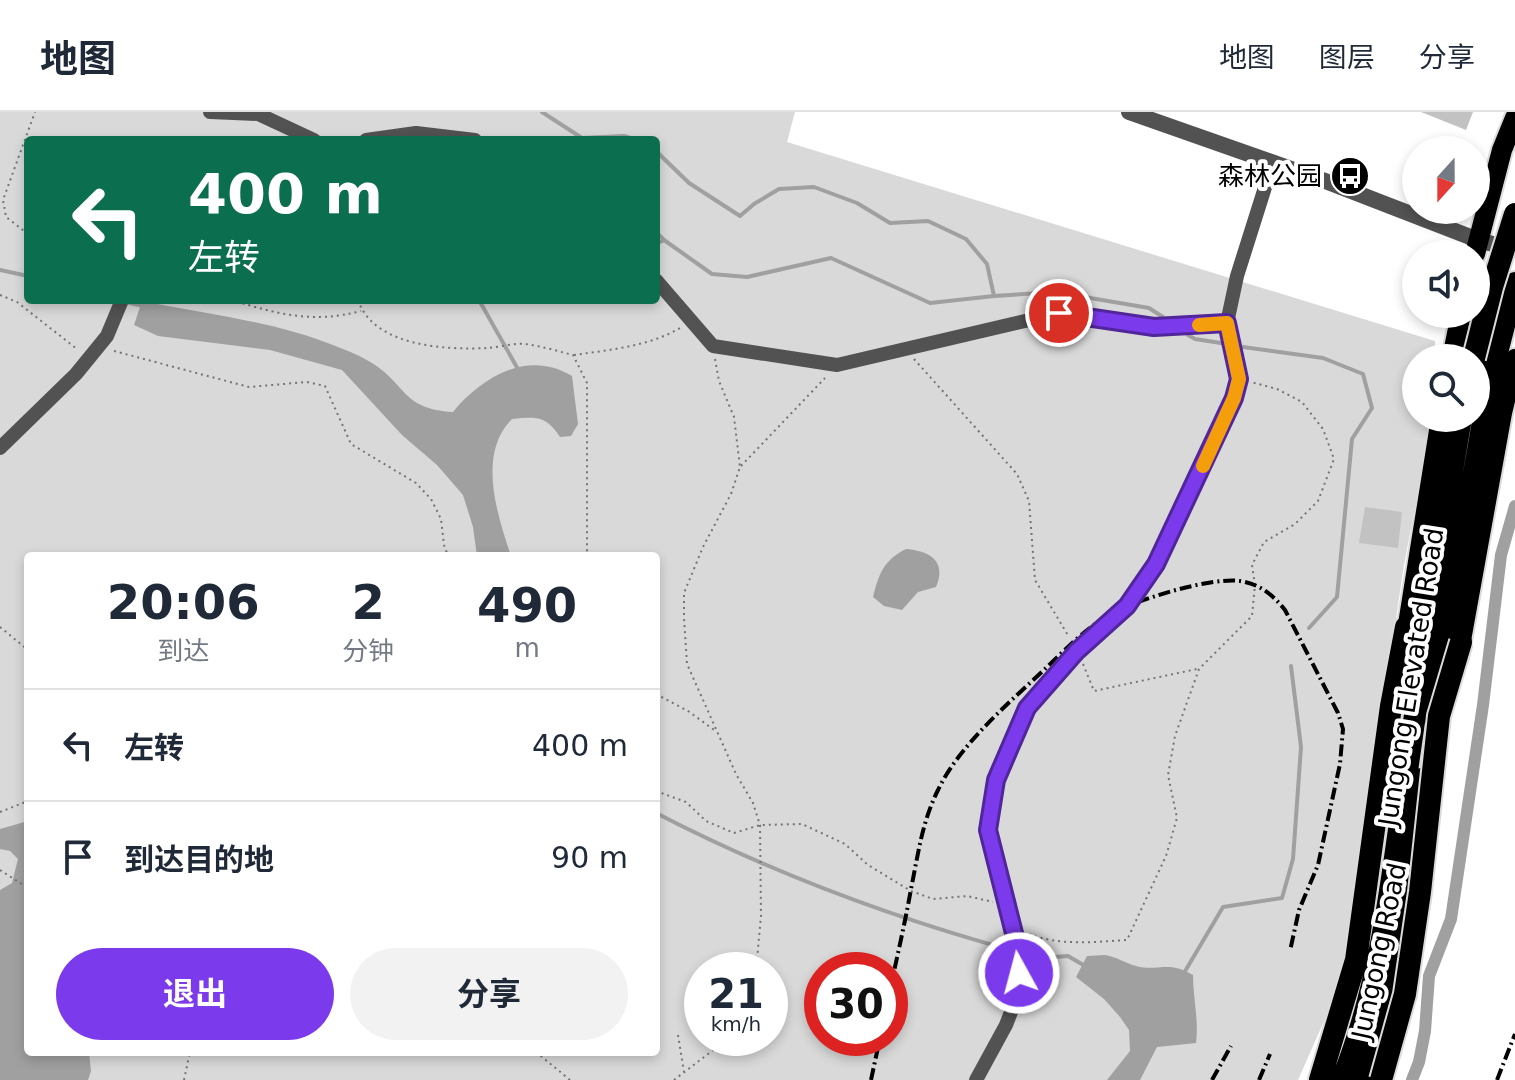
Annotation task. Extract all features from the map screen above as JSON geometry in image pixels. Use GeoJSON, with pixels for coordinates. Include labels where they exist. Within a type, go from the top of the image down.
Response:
{"type":"FeatureCollection","features":[{"type":"Feature","properties":{"kind":"highway"},"geometry":{"type":"LineString","coordinates":[[1478,344],[1515,214]]}},
{"type":"Feature","properties":{"kind":"highway","name":"Jungong Elevated Road"},"geometry":{"type":"LineString","coordinates":[[1363,1080],[1379,1030],[1395,954],[1440,665],[1488,391],[1515,283]]}},
{"type":"Feature","properties":{"kind":"highway","name":"Jungong Elevated Road"},"geometry":{"type":"LineString","coordinates":[[1342,1080],[1364,1014],[1386,915],[1459,432]]}},
{"type":"Feature","properties":{"kind":"highway"},"geometry":{"type":"LineString","coordinates":[[1321,1080],[1356,960],[1389,721],[1406,627]]}},
{"type":"Feature","properties":{"kind":"highway"},"geometry":{"type":"LineString","coordinates":[[1378,1080],[1405,994],[1420,892],[1439,716],[1461,642]]}},
{"type":"Feature","properties":{"kind":"main road"},"geometry":{"type":"LineString","coordinates":[[1479,240],[1502,150],[1515,118]]}},
{"type":"Feature","properties":{"kind":"main road"},"geometry":{"type":"LineString","coordinates":[[1461,642],[1502,413],[1515,359]]}},
{"type":"Feature","properties":{"kind":"main road"},"geometry":{"type":"LineString","coordinates":[[1406,627],[1439,432]]}},
{"type":"Feature","properties":{"kind":"street"},"geometry":{"type":"LineString","coordinates":[[210,112],[258,114],[305,136]]}},
{"type":"Feature","properties":{"kind":"street"},"geometry":{"type":"LineString","coordinates":[[1129,112],[1273,162],[1460,240]]}},
{"type":"Feature","properties":{"kind":"street"},"geometry":{"type":"LineString","coordinates":[[395,136],[416,133],[441,136]]}},
{"type":"Feature","properties":{"kind":"street"},"geometry":{"type":"LineString","coordinates":[[976,1080],[1006,1025],[1018,994],[1019,953],[988,830],[996,780],[1027,708],[1077,651],[1127,606],[1156,564],[1234,398],[1239,379],[1227,323],[1237,276],[1273,162]]}},
{"type":"Feature","properties":{"kind":"street"},"geometry":{"type":"LineString","coordinates":[[1490,248],[1515,251]]}},
{"type":"Feature","properties":{"kind":"street"},"geometry":{"type":"LineString","coordinates":[[660,285],[713,346],[837,365],[1059,313],[1154,327],[1227,323]]}},
{"type":"Feature","properties":{"kind":"street"},"geometry":{"type":"LineString","coordinates":[[0,448],[98,347],[120,304]]}},
{"type":"Feature","properties":{"kind":"path"},"geometry":{"type":"LineString","coordinates":[[26,136],[35,112]]}},
{"type":"Feature","properties":{"kind":"path"},"geometry":{"type":"LineString","coordinates":[[24,142],[3,200],[6,217],[24,231]]}},
{"type":"Feature","properties":{"kind":"path"},"geometry":{"type":"LineString","coordinates":[[0,295],[17,302],[59,332],[98,347],[249,387],[307,382],[325,386],[351,444],[416,483],[431,499],[441,519],[447,552]]}},
{"type":"Feature","properties":{"kind":"path"},"geometry":{"type":"LineString","coordinates":[[245,304],[279,314],[332,318],[362,311]]}},
{"type":"Feature","properties":{"kind":"path"},"geometry":{"type":"LineString","coordinates":[[359,304],[362,311],[383,332],[407,339],[460,348],[523,344],[573,355],[668,336],[691,322]]}},
{"type":"Feature","properties":{"kind":"path"},"geometry":{"type":"LineString","coordinates":[[713,346],[719,381],[734,417],[740,467]]}},
{"type":"Feature","properties":{"kind":"path"},"geometry":{"type":"LineString","coordinates":[[905,350],[1017,474],[1029,501],[1035,580],[1077,651],[1094,691],[1199,669]]}},
{"type":"Feature","properties":{"kind":"path"},"geometry":{"type":"LineString","coordinates":[[573,355],[587,383],[587,552]]}},
{"type":"Feature","properties":{"kind":"path"},"geometry":{"type":"LineString","coordinates":[[758,952],[761,916],[760,825],[753,803],[687,664],[684,593],[703,547],[731,494],[740,467],[837,365]]}},
{"type":"Feature","properties":{"kind":"path"},"geometry":{"type":"LineString","coordinates":[[1013,929],[1039,938],[1081,943],[1127,940],[1166,856],[1177,818],[1168,775],[1175,736],[1199,669],[1252,616],[1255,585],[1252,565],[1264,542],[1295,524],[1318,501],[1334,459],[1323,429],[1302,402],[1277,389],[1239,379]]}},
{"type":"Feature","properties":{"kind":"path"},"geometry":{"type":"LineString","coordinates":[[0,627],[24,647]]}},
{"type":"Feature","properties":{"kind":"path"},"geometry":{"type":"LineString","coordinates":[[660,696],[688,711],[718,733]]}},
{"type":"Feature","properties":{"kind":"path"},"geometry":{"type":"LineString","coordinates":[[660,792],[686,802],[706,821],[734,833],[760,825],[802,824],[845,844],[868,865],[903,887],[933,899],[967,896],[1006,905]]}},
{"type":"Feature","properties":{"kind":"path"},"geometry":{"type":"LineString","coordinates":[[0,812],[24,803]]}},
{"type":"Feature","properties":{"kind":"path"},"geometry":{"type":"LineString","coordinates":[[0,870],[24,885]]}},
{"type":"Feature","properties":{"kind":"path"},"geometry":{"type":"LineString","coordinates":[[678,1035],[684,1073]]}},
{"type":"Feature","properties":{"kind":"path"},"geometry":{"type":"LineString","coordinates":[[184,1080],[189,1056]]}},
{"type":"Feature","properties":{"kind":"path"},"geometry":{"type":"LineString","coordinates":[[541,1056],[570,1080]]}},
{"type":"Feature","properties":{"kind":"path"},"geometry":{"type":"LineString","coordinates":[[674,1080],[706,1056]]}},
{"type":"Feature","properties":{"kind":"shaded area"},"geometry":{"type":"Polygon","coordinates":[[[0,112],[795,112],[787,142],[1435,341],[1435,344],[1402,344],[1402,432],[1429,432],[1404,565],[1370,792],[1352,958],[1298,1080],[0,1080],[0,112]]]}},
{"type":"Feature","properties":{"kind":"shaded area"},"geometry":{"type":"Polygon","coordinates":[[[141,304],[158,304],[263,324],[310,337],[358,356],[383,371],[414,401],[436,410],[453,412],[478,388],[507,371],[539,365],[555,368],[572,376],[578,424],[571,436],[560,437],[540,419],[512,419],[501,433],[493,467],[496,503],[510,552],[476,552],[463,495],[342,370],[270,350],[158,336],[134,325],[141,304]]]}},
{"type":"Feature","properties":{"kind":"shaded area"},"geometry":{"type":"Polygon","coordinates":[[[906,549],[922,552],[934,559],[938,564],[939,578],[936,587],[918,592],[902,610],[884,606],[873,597],[884,568],[906,549]]]}},
{"type":"Feature","properties":{"kind":"shaded area"},"geometry":{"type":"Polygon","coordinates":[[[24,822],[24,1056],[89,1056],[91,1071],[88,1080],[0,1080],[0,890],[12,883],[18,859],[10,851],[0,849],[0,829],[24,822]]]}},
{"type":"Feature","properties":{"kind":"shaded area"},"geometry":{"type":"Polygon","coordinates":[[[1105,955],[1136,966],[1170,967],[1193,975],[1196,1043],[1157,1047],[1140,1080],[1107,1080],[1130,1051],[1129,1030],[1104,999],[1076,977],[1087,956],[1105,955]]]}},
{"type":"Feature","properties":{"kind":"building"},"geometry":{"type":"Polygon","coordinates":[[[1421,112],[1473,112],[1466,130],[1421,112]]]}},
{"type":"Feature","properties":{"kind":"building"},"geometry":{"type":"Polygon","coordinates":[[[1365,507],[1402,512],[1398,548],[1359,543],[1365,507]]]}},
{"type":"Feature","properties":{"kind":"waterway"},"geometry":{"type":"LineString","coordinates":[[542,112],[579,136]]}},
{"type":"Feature","properties":{"kind":"waterway"},"geometry":{"type":"LineString","coordinates":[[660,155],[689,183],[740,216],[779,189],[814,187],[857,203],[890,223],[928,221],[966,239],[987,264],[994,296]]}},
{"type":"Feature","properties":{"kind":"waterway"},"geometry":{"type":"LineString","coordinates":[[660,236],[664,240]]}},
{"type":"Feature","properties":{"kind":"waterway"},"geometry":{"type":"LineString","coordinates":[[660,242],[664,240],[712,274],[747,277],[831,258],[930,303],[1055,292],[1149,308],[1163,317]]}},
{"type":"Feature","properties":{"kind":"waterway"},"geometry":{"type":"LineString","coordinates":[[0,270],[24,275]]}},
{"type":"Feature","properties":{"kind":"waterway"},"geometry":{"type":"LineString","coordinates":[[134,304],[144,306]]}},
{"type":"Feature","properties":{"kind":"waterway"},"geometry":{"type":"LineString","coordinates":[[481,304],[519,371]]}},
{"type":"Feature","properties":{"kind":"waterway"},"geometry":{"type":"LineString","coordinates":[[1188,335],[1221,343]]}},
{"type":"Feature","properties":{"kind":"waterway"},"geometry":{"type":"LineString","coordinates":[[1243,347],[1323,358],[1363,374],[1372,408],[1352,439],[1337,597],[1309,628]]}},
{"type":"Feature","properties":{"kind":"waterway"},"geometry":{"type":"LineString","coordinates":[[1412,1080],[1425,1031],[1429,976],[1451,919],[1483,705],[1501,555],[1515,506]]}},
{"type":"Feature","properties":{"kind":"waterway"},"geometry":{"type":"LineString","coordinates":[[1184,973],[1223,907],[1282,898],[1293,859],[1301,747],[1291,666]]}},
{"type":"Feature","properties":{"kind":"waterway"},"geometry":{"type":"LineString","coordinates":[[660,815],[743,855],[831,891],[1014,951]]}},
{"type":"Feature","properties":{"kind":"waterway"},"geometry":{"type":"LineString","coordinates":[[1022,953],[1041,958],[1068,956],[1085,966]]}},
{"type":"Feature","properties":{"kind":"railway"},"geometry":{"type":"LineString","coordinates":[[898,952],[928,814],[947,773],[972,740],[1068,647],[1106,617],[1172,591],[1227,581],[1247,582],[1260,588],[1285,610],[1338,713],[1343,729],[1340,764],[1318,865],[1299,910],[1290,951]]}},
{"type":"Feature","properties":{"kind":"railway"},"geometry":{"type":"LineString","coordinates":[[1497,1080],[1515,1034]]}},
{"type":"Feature","properties":{"kind":"railway"},"geometry":{"type":"LineString","coordinates":[[1212,1080],[1231,1046]]}},
{"type":"Feature","properties":{"kind":"railway"},"geometry":{"type":"LineString","coordinates":[[1259,1080],[1270,1054]]}},
{"type":"Feature","properties":{"kind":"railway"},"geometry":{"type":"LineString","coordinates":[[871,1080],[876,1056]]}},
{"type":"Feature","properties":{"kind":"slow traffic"},"geometry":{"type":"LineString","coordinates":[[1199,325],[1227,323],[1239,379],[1234,398],[1203,466]]}},
{"type":"Feature","properties":{"kind":"place","name":"森林公园"},"geometry":{"type":"Point","coordinates":[1350,176]}},
{"type":"Feature","properties":{"kind":"route"},"geometry":{"type":"LineString","coordinates":[[1019,973],[1019,953],[988,830],[996,780],[1027,708],[1077,651],[1127,606],[1156,564],[1234,398],[1239,379],[1227,323],[1154,327],[1059,313]]}}]}
